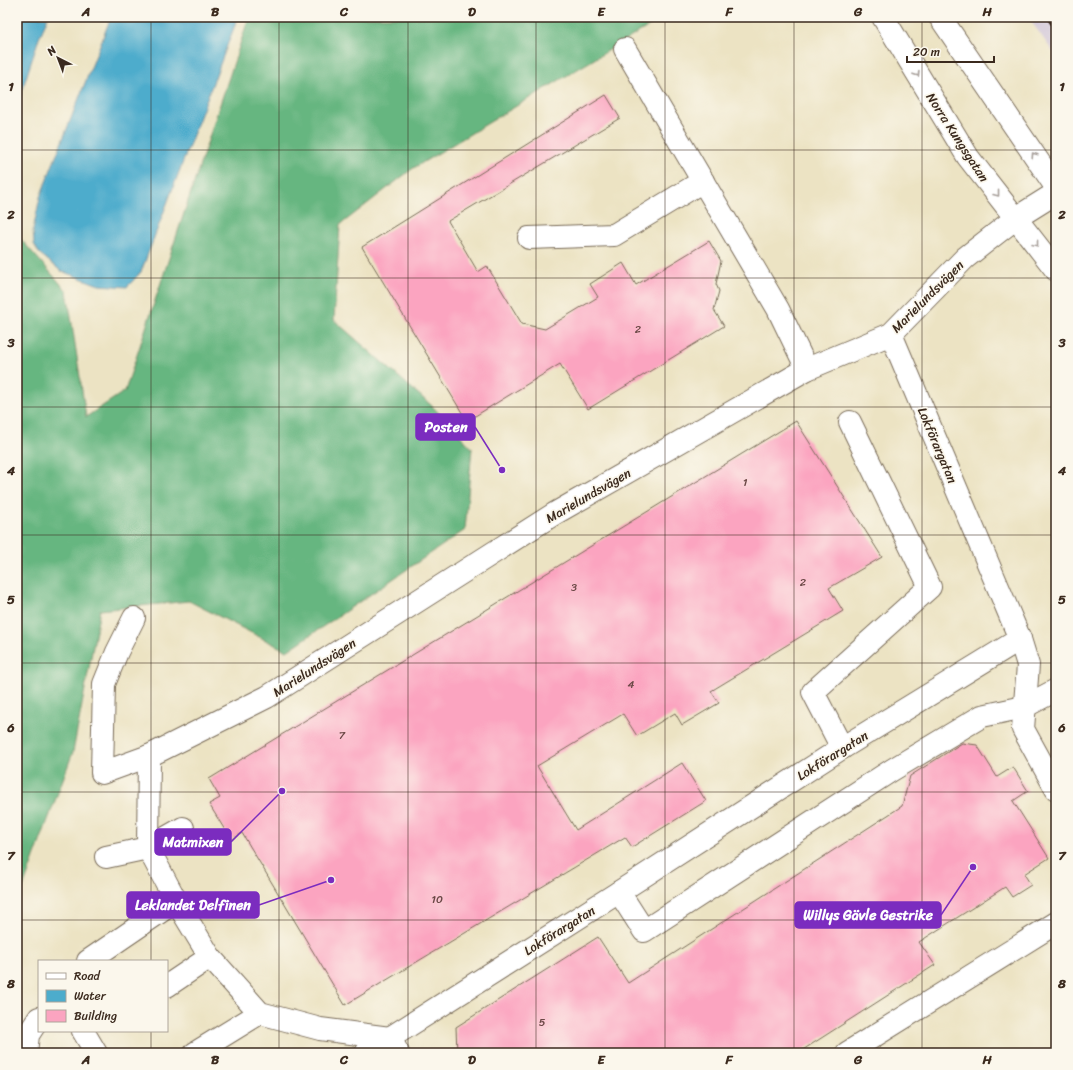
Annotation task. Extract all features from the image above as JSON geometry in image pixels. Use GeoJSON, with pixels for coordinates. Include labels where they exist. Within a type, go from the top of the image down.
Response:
{"type":"FeatureCollection","features":[{"type":"Feature","properties":{"kind":"street","name":"Norra Kungsgatan"},"geometry":{"type":"LineString","coordinates":[[883,17],[968,157],[1056,270]]}},
{"type":"Feature","properties":{"kind":"street"},"geometry":{"type":"LineString","coordinates":[[940,17],[1056,187]]}},
{"type":"Feature","properties":{"kind":"street"},"geometry":{"type":"LineString","coordinates":[[625,49],[778,308],[807,369]]}},
{"type":"Feature","properties":{"kind":"street"},"geometry":{"type":"LineString","coordinates":[[529,238],[614,236],[703,181]]}},
{"type":"Feature","properties":{"kind":"street","name":"Marielundsvägen"},"geometry":{"type":"LineString","coordinates":[[134,618],[117,652],[104,684],[102,773],[149,756],[267,697],[554,514],[807,369],[891,334],[965,258],[1016,218],[1056,193]]}},
{"type":"Feature","properties":{"kind":"street","name":"Lokförargatan"},"geometry":{"type":"LineString","coordinates":[[366,1053],[394,1046],[619,892],[842,748],[1020,639],[891,334]]}},
{"type":"Feature","properties":{"kind":"street"},"geometry":{"type":"LineString","coordinates":[[842,748],[813,692],[930,587],[850,422]]}},
{"type":"Feature","properties":{"kind":"street"},"geometry":{"type":"LineString","coordinates":[[1020,639],[1028,665],[1023,729],[1055,783]]}},
{"type":"Feature","properties":{"kind":"street"},"geometry":{"type":"LineString","coordinates":[[619,892],[644,931],[892,770],[982,716],[1024,707],[1056,690]]}},
{"type":"Feature","properties":{"kind":"street"},"geometry":{"type":"LineString","coordinates":[[149,756],[148,848],[176,901],[210,957],[260,1013],[394,1046]]}},
{"type":"Feature","properties":{"kind":"street"},"geometry":{"type":"LineString","coordinates":[[106,856],[148,848],[183,828]]}},
{"type":"Feature","properties":{"kind":"street"},"geometry":{"type":"LineString","coordinates":[[90,960],[121,940],[176,901]]}},
{"type":"Feature","properties":{"kind":"street"},"geometry":{"type":"LineString","coordinates":[[847,1053],[1056,923]]}},
{"type":"Feature","properties":{"kind":"street"},"geometry":{"type":"LineString","coordinates":[[168,985],[210,957]]}},
{"type":"Feature","properties":{"kind":"street"},"geometry":{"type":"LineString","coordinates":[[195,1053],[260,1013]]}},
{"type":"Feature","properties":{"kind":"street"},"geometry":{"type":"LineString","coordinates":[[26,1053],[28,1035],[38,1020]]}},
{"type":"Feature","properties":{"kind":"shaded area"},"geometry":{"type":"Polygon","coordinates":[[[1028,17],[1056,17],[1056,56],[1028,17]]]}},
{"type":"Feature","properties":{"kind":"green space"},"geometry":{"type":"Polygon","coordinates":[[[249,17],[664,17],[412,169],[340,225],[334,320],[432,406],[472,448],[465,530],[287,651],[189,601],[100,610],[73,752],[17,904],[17,235],[67,291],[86,417],[125,391],[249,17]]]}},
{"type":"Feature","properties":{"kind":"water"},"geometry":{"type":"Polygon","coordinates":[[[17,17],[48,17],[38,41],[17,106],[17,17]]]}},
{"type":"Feature","properties":{"kind":"water"},"geometry":{"type":"Polygon","coordinates":[[[111,17],[238,17],[141,272],[127,287],[99,285],[61,271],[39,253],[34,244],[33,230],[40,197],[111,17]]]}},
{"type":"Feature","properties":{"kind":"building"},"geometry":{"type":"Polygon","coordinates":[[[606,95],[620,118],[448,221],[478,272],[487,266],[522,324],[545,329],[598,297],[590,284],[623,263],[636,285],[709,241],[721,261],[716,284],[719,291],[714,310],[724,326],[588,409],[560,364],[467,421],[362,247],[606,95]]]}},
{"type":"Feature","properties":{"kind":"building"},"geometry":{"type":"Polygon","coordinates":[[[796,421],[882,557],[829,588],[843,611],[711,691],[719,703],[682,725],[675,713],[637,736],[623,714],[537,766],[576,830],[682,763],[706,801],[632,847],[625,837],[345,1005],[242,833],[231,840],[209,804],[220,798],[209,779],[796,421]]]}},
{"type":"Feature","properties":{"kind":"building"},"geometry":{"type":"Polygon","coordinates":[[[962,743],[977,745],[997,777],[1013,767],[1028,791],[1013,801],[1049,858],[1024,874],[1031,885],[1012,897],[1005,887],[919,942],[935,965],[798,1053],[457,1053],[456,1027],[598,937],[628,983],[902,806],[910,776],[962,743]]]}},
{"type":"Feature","properties":{"kind":"railway"},"geometry":{"type":"LineString","coordinates":[[1047,17],[1056,30]]}},
{"type":"Feature","properties":{"kind":"place","name":"Posten"},"geometry":{"type":"Point","coordinates":[502,470]}},
{"type":"Feature","properties":{"kind":"place","name":"Matmixen"},"geometry":{"type":"Point","coordinates":[282,791]}},
{"type":"Feature","properties":{"kind":"place","name":"Willys Gävle Gestrike"},"geometry":{"type":"Point","coordinates":[973,867]}},
{"type":"Feature","properties":{"kind":"place","name":"Leklandet Delfinen"},"geometry":{"type":"Point","coordinates":[331,880]}}]}
